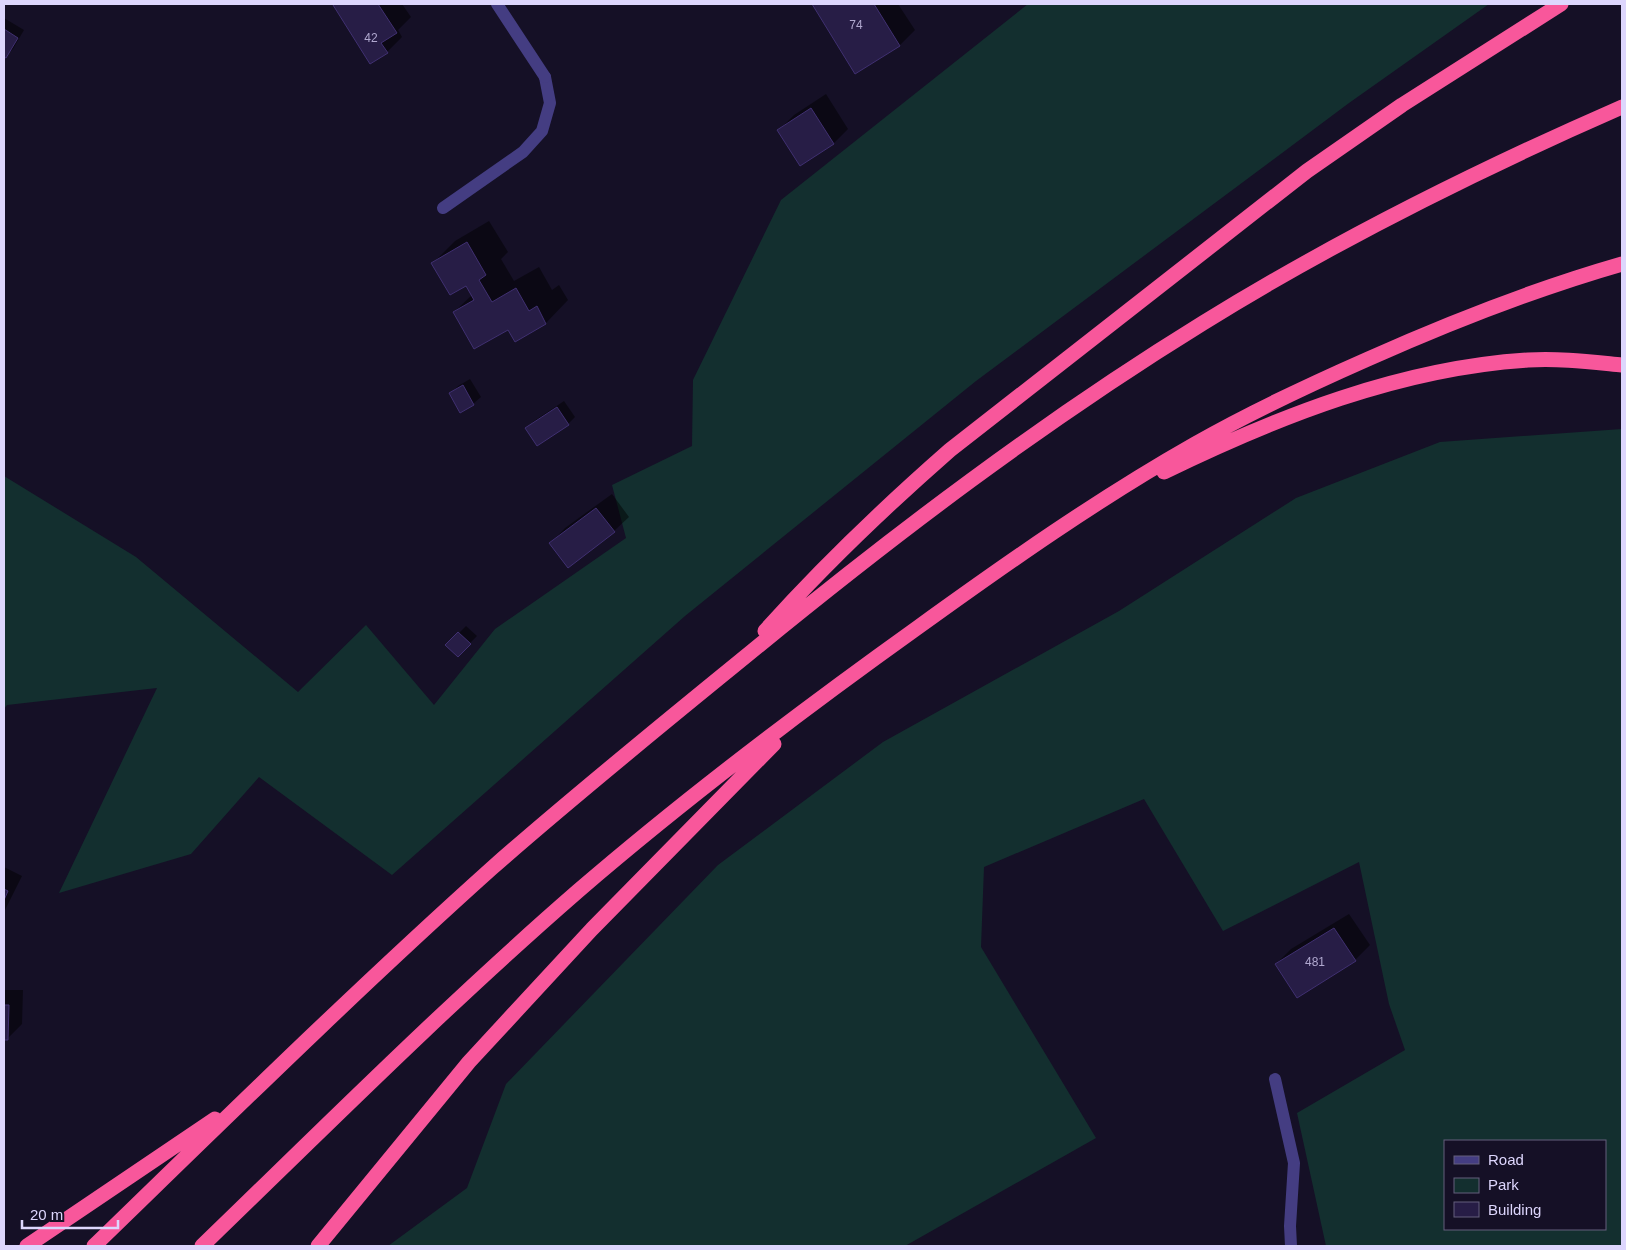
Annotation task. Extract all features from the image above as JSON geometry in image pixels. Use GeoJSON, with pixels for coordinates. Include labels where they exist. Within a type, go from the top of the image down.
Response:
{"type":"FeatureCollection","features":[{"type":"Feature","properties":{"kind":"highway"},"geometry":{"type":"LineString","coordinates":[[733,667],[824,567],[894,499],[950,450],[1307,171],[1450,73],[1561,4]]}},
{"type":"Feature","properties":{"kind":"highway"},"geometry":{"type":"LineString","coordinates":[[94,1246],[369,981],[564,806],[823,593],[1000,459],[1108,384],[1204,322],[1306,263],[1410,206],[1622,107]]}},
{"type":"Feature","properties":{"kind":"highway"},"geometry":{"type":"LineString","coordinates":[[202,1246],[447,1010],[573,896],[714,780],[812,705],[945,608],[1088,509],[1139,476],[1225,427],[1343,370],[1474,314],[1554,285],[1622,264]]}},
{"type":"Feature","properties":{"kind":"highway"},"geometry":{"type":"LineString","coordinates":[[1088,509],[1245,434],[1336,401],[1407,379],[1468,366],[1529,360],[1622,365]]}},
{"type":"Feature","properties":{"kind":"highway"},"geometry":{"type":"LineString","coordinates":[[318,1246],[482,1048],[592,929],[812,705]]}},
{"type":"Feature","properties":{"kind":"highway"},"geometry":{"type":"LineString","coordinates":[[27,1246],[249,1096]]}},
{"type":"Feature","properties":{"kind":"street"},"geometry":{"type":"LineString","coordinates":[[443,208],[523,152],[542,131],[550,103],[545,77],[497,4]]}},
{"type":"Feature","properties":{"kind":"street"},"geometry":{"type":"LineString","coordinates":[[1275,1079],[1294,1163],[1290,1226],[1291,1246]]}},
{"type":"Feature","properties":{"kind":"green space"},"geometry":{"type":"Polygon","coordinates":[[[1028,4],[1489,4],[1349,103],[976,381],[685,616],[392,875],[259,777],[191,854],[59,893],[157,688],[7,705],[4,709],[4,476],[136,557],[298,692],[366,625],[434,705],[495,629],[626,538],[612,485],[692,446],[693,380],[781,200],[1028,4]]]}},
{"type":"Feature","properties":{"kind":"green space"},"geometry":{"type":"Polygon","coordinates":[[[1622,429],[1622,1246],[1326,1246],[1297,1113],[1405,1050],[1389,1004],[1359,862],[1223,931],[1144,799],[984,867],[981,947],[1096,1138],[905,1246],[388,1246],[467,1188],[506,1084],[718,865],[883,742],[1119,611],[1296,498],[1440,442],[1622,429]]]}},
{"type":"Feature","properties":{"kind":"building"},"geometry":{"type":"Polygon","coordinates":[[[378,4],[397,33],[381,43],[388,53],[370,64],[333,5],[378,4]]]}},
{"type":"Feature","properties":{"kind":"building"},"geometry":{"type":"Polygon","coordinates":[[[812,4],[874,4],[900,46],[855,74],[812,4]]]}},
{"type":"Feature","properties":{"kind":"building"},"geometry":{"type":"Polygon","coordinates":[[[4,29],[18,38],[6,58],[4,57],[4,29]]]}},
{"type":"Feature","properties":{"kind":"building"},"geometry":{"type":"Polygon","coordinates":[[[811,108],[834,144],[800,166],[777,130],[811,108]]]}},
{"type":"Feature","properties":{"kind":"building"},"geometry":{"type":"Polygon","coordinates":[[[467,242],[486,275],[479,280],[492,302],[516,288],[529,311],[537,306],[546,324],[515,342],[508,330],[474,349],[453,312],[474,300],[466,286],[450,295],[431,263],[467,242]]]}},
{"type":"Feature","properties":{"kind":"building"},"geometry":{"type":"Polygon","coordinates":[[[463,385],[474,405],[460,413],[449,393],[463,385]]]}},
{"type":"Feature","properties":{"kind":"building"},"geometry":{"type":"Polygon","coordinates":[[[557,407],[569,425],[537,446],[525,428],[557,407]]]}},
{"type":"Feature","properties":{"kind":"building"},"geometry":{"type":"Polygon","coordinates":[[[596,508],[615,532],[568,568],[549,543],[596,508]]]}},
{"type":"Feature","properties":{"kind":"building"},"geometry":{"type":"Polygon","coordinates":[[[458,632],[471,644],[458,657],[445,645],[458,632]]]}},
{"type":"Feature","properties":{"kind":"building"},"geometry":{"type":"Polygon","coordinates":[[[4,889],[8,891],[4,900],[4,889]]]}},
{"type":"Feature","properties":{"kind":"building"},"geometry":{"type":"Polygon","coordinates":[[[1334,928],[1356,961],[1297,998],[1275,964],[1334,928]]]}},
{"type":"Feature","properties":{"kind":"building"},"geometry":{"type":"Polygon","coordinates":[[[4,1005],[9,1005],[8,1040],[4,1040],[4,1005]]]}}]}
